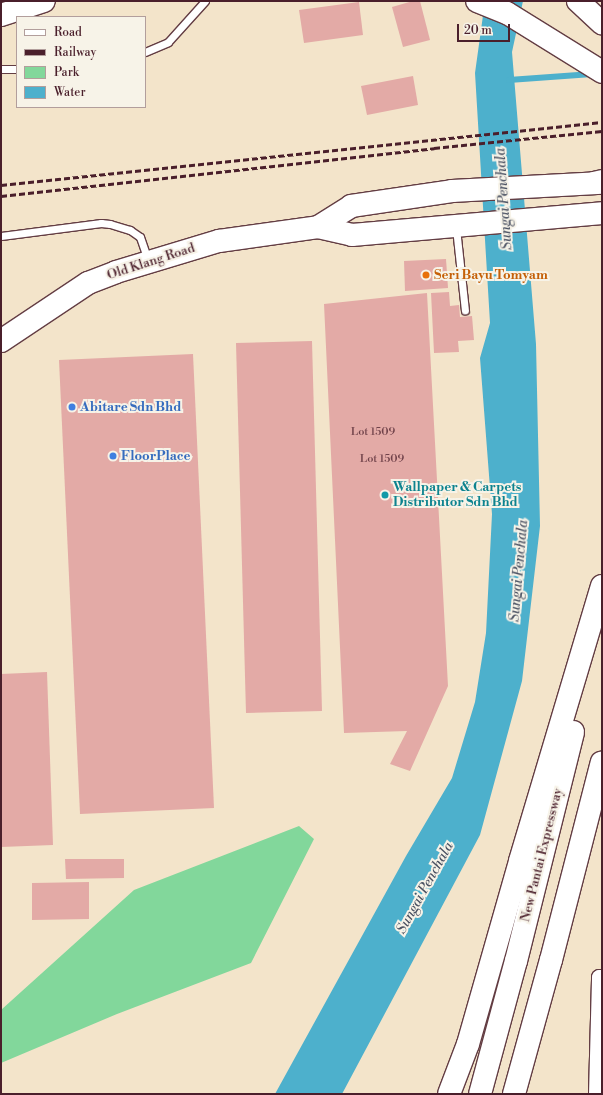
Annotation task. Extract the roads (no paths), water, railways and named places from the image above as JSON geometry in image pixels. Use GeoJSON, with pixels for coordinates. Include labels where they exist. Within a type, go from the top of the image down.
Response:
{"type":"FeatureCollection","features":[{"type":"Feature","properties":{"kind":"main road"},"geometry":{"type":"LineString","coordinates":[[1,15],[44,1]]}},
{"type":"Feature","properties":{"kind":"main road"},"geometry":{"type":"LineString","coordinates":[[477,1],[507,13],[602,72]]}},
{"type":"Feature","properties":{"kind":"main road"},"geometry":{"type":"LineString","coordinates":[[578,1],[602,23]]}},
{"type":"Feature","properties":{"kind":"main road","name":"Old Klang Road"},"geometry":{"type":"LineString","coordinates":[[318,227],[351,206],[452,191],[599,182]]}},
{"type":"Feature","properties":{"kind":"main road","name":"Old Klang Road"},"geometry":{"type":"LineString","coordinates":[[1,341],[88,282],[218,241],[318,227],[352,235],[602,212]]}},
{"type":"Feature","properties":{"kind":"main road"},"geometry":{"type":"LineString","coordinates":[[449,1094],[468,1044],[520,861],[602,586]]}},
{"type":"Feature","properties":{"kind":"main road","name":"New Pantai Expressway"},"geometry":{"type":"LineString","coordinates":[[480,1094],[516,961],[602,615]]}},
{"type":"Feature","properties":{"kind":"main road"},"geometry":{"type":"LineString","coordinates":[[514,1094],[551,960],[602,762]]}},
{"type":"Feature","properties":{"kind":"street"},"geometry":{"type":"LineString","coordinates":[[596,1094],[600,998],[599,977],[602,977]]}},
{"type":"Feature","properties":{"kind":"lane"},"geometry":{"type":"LineString","coordinates":[[146,52],[168,42],[205,1]]}},
{"type":"Feature","properties":{"kind":"lane"},"geometry":{"type":"LineString","coordinates":[[1,69],[16,69]]}},
{"type":"Feature","properties":{"kind":"lane"},"geometry":{"type":"LineString","coordinates":[[1,236],[101,223],[110,224],[130,230],[140,237],[148,262]]}},
{"type":"Feature","properties":{"kind":"lane"},"geometry":{"type":"LineString","coordinates":[[456,225],[465,311]]}},
{"type":"Feature","properties":{"kind":"water","name":"Sungai Penchala"},"geometry":{"type":"Polygon","coordinates":[[[485,1],[523,1],[512,52],[536,344],[540,526],[522,681],[480,835],[342,1094],[275,1094],[406,856],[452,778],[475,702],[486,633],[492,514],[480,358],[490,323],[475,73],[485,1]]]}},
{"type":"Feature","properties":{"kind":"waterway"},"geometry":{"type":"LineString","coordinates":[[509,80],[592,74]]}},
{"type":"Feature","properties":{"kind":"railway"},"geometry":{"type":"LineString","coordinates":[[1,185],[602,122]]}},
{"type":"Feature","properties":{"kind":"railway"},"geometry":{"type":"LineString","coordinates":[[1,196],[602,131]]}},
{"type":"Feature","properties":{"kind":"place","name":"Seri Bayu Tomyam"},"geometry":{"type":"Point","coordinates":[426,275]}},
{"type":"Feature","properties":{"kind":"place","name":"Abitare Sdn Bhd"},"geometry":{"type":"Point","coordinates":[72,407]}},
{"type":"Feature","properties":{"kind":"place","name":"FloorPlace"},"geometry":{"type":"Point","coordinates":[113,456]}},
{"type":"Feature","properties":{"kind":"place","name":"Wallpaper & Carpets Distributor Sdn Bhd"},"geometry":{"type":"Point","coordinates":[385,495]}}]}
